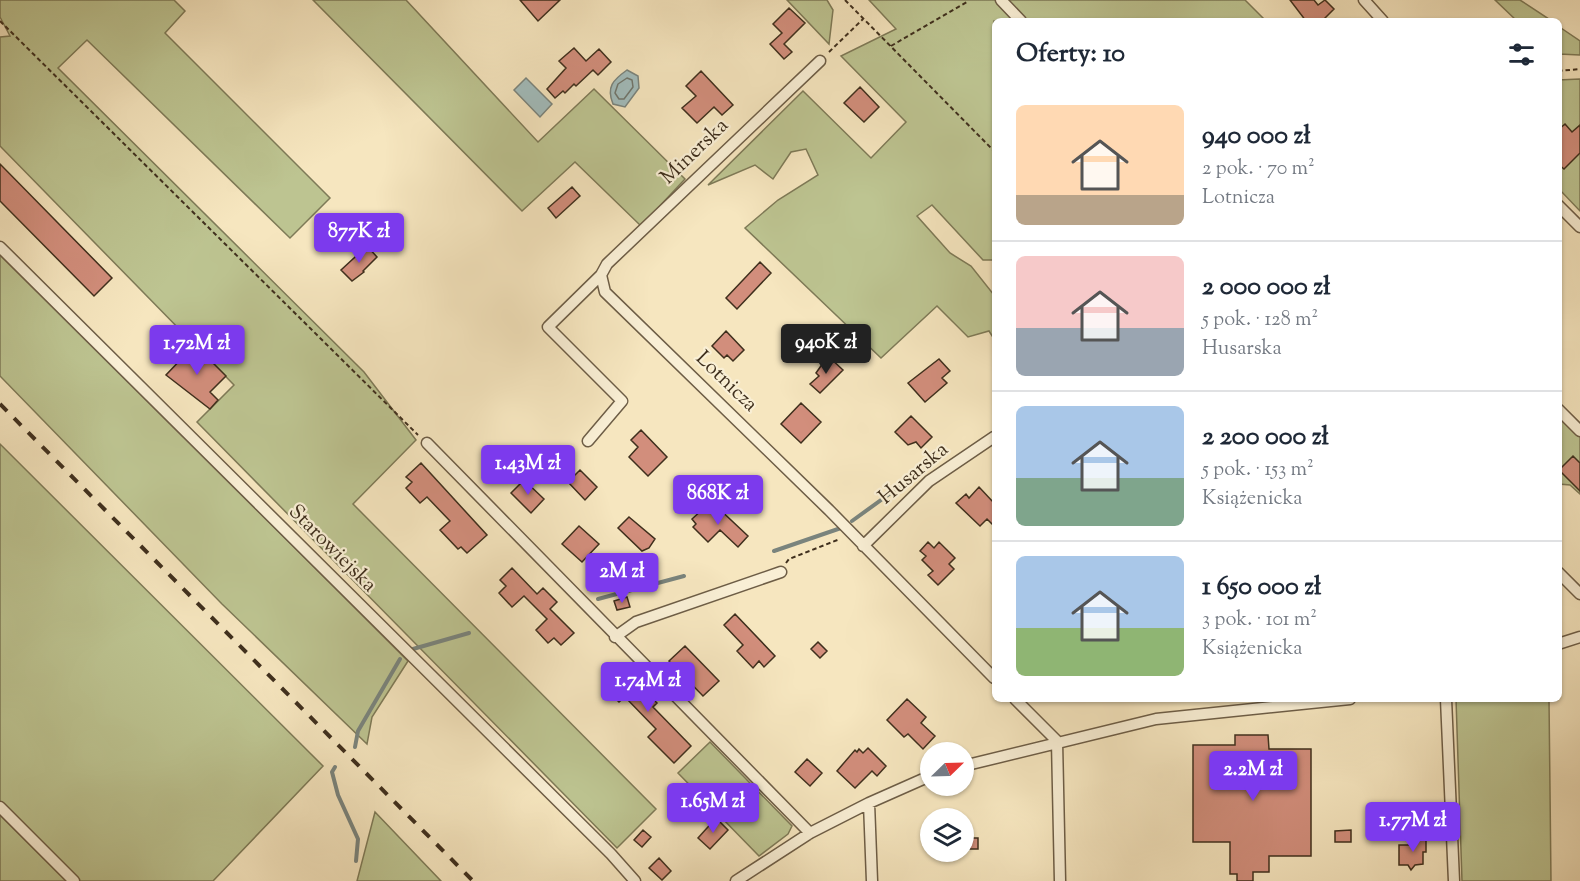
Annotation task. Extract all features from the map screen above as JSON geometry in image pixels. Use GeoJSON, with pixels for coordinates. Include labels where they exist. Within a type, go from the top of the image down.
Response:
{"type":"FeatureCollection","features":[{"type":"Feature","properties":{"kind":"street"},"geometry":{"type":"LineString","coordinates":[[1001,0],[1019,18]]}},
{"type":"Feature","properties":{"kind":"street"},"geometry":{"type":"LineString","coordinates":[[1364,0],[1380,18]]}},
{"type":"Feature","properties":{"kind":"street","name":"Minerska"},"geometry":{"type":"LineString","coordinates":[[601,275],[606,264],[820,61]]}},
{"type":"Feature","properties":{"kind":"street"},"geometry":{"type":"LineString","coordinates":[[1562,209],[1580,227]]}},
{"type":"Feature","properties":{"kind":"street","name":"Starowiejska"},"geometry":{"type":"LineString","coordinates":[[0,247],[586,828],[635,881]]}},
{"type":"Feature","properties":{"kind":"street"},"geometry":{"type":"LineString","coordinates":[[588,441],[622,401],[548,327],[601,275]]}},
{"type":"Feature","properties":{"kind":"street","name":"Lotnicza"},"geometry":{"type":"LineString","coordinates":[[601,275],[605,292],[992,676]]}},
{"type":"Feature","properties":{"kind":"street"},"geometry":{"type":"LineString","coordinates":[[1562,413],[1580,431]]}},
{"type":"Feature","properties":{"kind":"street","name":"Husarska"},"geometry":{"type":"LineString","coordinates":[[863,546],[929,481],[992,438]]}},
{"type":"Feature","properties":{"kind":"street"},"geometry":{"type":"LineString","coordinates":[[427,443],[810,833]]}},
{"type":"Feature","properties":{"kind":"street"},"geometry":{"type":"LineString","coordinates":[[615,637],[636,622],[781,572]]}},
{"type":"Feature","properties":{"kind":"street"},"geometry":{"type":"LineString","coordinates":[[1562,576],[1580,594]]}},
{"type":"Feature","properties":{"kind":"street"},"geometry":{"type":"LineString","coordinates":[[1562,643],[1580,637]]}},
{"type":"Feature","properties":{"kind":"street"},"geometry":{"type":"LineString","coordinates":[[1018,702],[1057,741],[1060,881]]}},
{"type":"Feature","properties":{"kind":"street"},"geometry":{"type":"LineString","coordinates":[[974,763],[1057,741],[1156,719],[1320,702]]}},
{"type":"Feature","properties":{"kind":"street"},"geometry":{"type":"LineString","coordinates":[[1446,702],[1454,881]]}},
{"type":"Feature","properties":{"kind":"street"},"geometry":{"type":"LineString","coordinates":[[736,881],[810,833],[920,780]]}},
{"type":"Feature","properties":{"kind":"street"},"geometry":{"type":"LineString","coordinates":[[869,803],[872,881]]}},
{"type":"Feature","properties":{"kind":"street"},"geometry":{"type":"LineString","coordinates":[[0,807],[74,881]]}},
{"type":"Feature","properties":{"kind":"path"},"geometry":{"type":"LineString","coordinates":[[845,0],[992,149]]}},
{"type":"Feature","properties":{"kind":"path"},"geometry":{"type":"LineString","coordinates":[[891,47],[967,0]]}},
{"type":"Feature","properties":{"kind":"path"},"geometry":{"type":"LineString","coordinates":[[820,61],[863,19]]}},
{"type":"Feature","properties":{"kind":"path"},"geometry":{"type":"LineString","coordinates":[[0,21],[427,443]]}},
{"type":"Feature","properties":{"kind":"path"},"geometry":{"type":"LineString","coordinates":[[1562,71],[1580,69]]}},
{"type":"Feature","properties":{"kind":"path"},"geometry":{"type":"LineString","coordinates":[[781,572],[789,559],[851,534]]}},
{"type":"Feature","properties":{"kind":"green space"},"geometry":{"type":"Polygon","coordinates":[[[0,0],[174,0],[185,11],[165,33],[330,198],[290,238],[87,40],[58,68],[364,372],[416,440],[353,504],[656,809],[617,848],[197,422],[234,385],[0,146],[0,37],[10,36],[0,17],[0,0]]]}},
{"type":"Feature","properties":{"kind":"green space"},"geometry":{"type":"Polygon","coordinates":[[[313,0],[406,0],[538,142],[594,89],[685,179],[641,226],[575,162],[522,211],[313,0]]]}},
{"type":"Feature","properties":{"kind":"green space"},"geometry":{"type":"Polygon","coordinates":[[[787,0],[827,0],[833,10],[829,44],[787,0]]]}},
{"type":"Feature","properties":{"kind":"green space"},"geometry":{"type":"Polygon","coordinates":[[[869,0],[1245,0],[1263,18],[992,18],[992,260],[983,260],[932,205],[917,216],[950,253],[971,266],[992,292],[992,336],[989,331],[968,337],[937,306],[881,358],[745,228],[778,200],[818,175],[806,149],[791,152],[773,179],[755,165],[708,185],[803,91],[871,158],[906,122],[841,56],[896,29],[869,0]]]}},
{"type":"Feature","properties":{"kind":"green space"},"geometry":{"type":"Polygon","coordinates":[[[1495,0],[1520,0],[1547,18],[1514,18],[1495,0]]]}},
{"type":"Feature","properties":{"kind":"green space"},"geometry":{"type":"Polygon","coordinates":[[[1562,29],[1580,41],[1580,55],[1562,54],[1562,29]]]}},
{"type":"Feature","properties":{"kind":"green space"},"geometry":{"type":"Polygon","coordinates":[[[1580,79],[1580,211],[1562,192],[1562,80],[1580,79]]]}},
{"type":"Feature","properties":{"kind":"green space"},"geometry":{"type":"Polygon","coordinates":[[[0,253],[408,661],[372,717],[367,744],[222,604],[0,376],[0,253]]]}},
{"type":"Feature","properties":{"kind":"green space"},"geometry":{"type":"Polygon","coordinates":[[[1562,406],[1580,424],[1580,494],[1570,485],[1562,484],[1562,406]]]}},
{"type":"Feature","properties":{"kind":"green space"},"geometry":{"type":"Polygon","coordinates":[[[0,444],[323,766],[213,881],[0,881],[0,444]]]}},
{"type":"Feature","properties":{"kind":"green space"},"geometry":{"type":"Polygon","coordinates":[[[1456,702],[1549,702],[1551,881],[1462,881],[1456,702]]]}},
{"type":"Feature","properties":{"kind":"green space"},"geometry":{"type":"Polygon","coordinates":[[[710,742],[792,826],[788,834],[759,856],[678,773],[710,742]]]}},
{"type":"Feature","properties":{"kind":"green space"},"geometry":{"type":"Polygon","coordinates":[[[375,812],[441,881],[357,881],[375,812]]]}},
{"type":"Feature","properties":{"kind":"water"},"geometry":{"type":"Polygon","coordinates":[[[627,70],[638,76],[639,88],[625,107],[613,104],[610,93],[612,84],[627,70]]]}},
{"type":"Feature","properties":{"kind":"water"},"geometry":{"type":"Polygon","coordinates":[[[526,78],[552,104],[540,117],[514,90],[526,78]]]}},
{"type":"Feature","properties":{"kind":"building"},"geometry":{"type":"Polygon","coordinates":[[[520,0],[560,0],[538,21],[520,0]]]}},
{"type":"Feature","properties":{"kind":"building"},"geometry":{"type":"Polygon","coordinates":[[[1290,0],[1314,0],[1318,5],[1325,0],[1334,9],[1325,18],[1304,18],[1290,0]]]}},
{"type":"Feature","properties":{"kind":"building"},"geometry":{"type":"Polygon","coordinates":[[[789,8],[805,23],[784,44],[792,52],[784,59],[770,44],[782,33],[773,24],[789,8]]]}},
{"type":"Feature","properties":{"kind":"building"},"geometry":{"type":"Polygon","coordinates":[[[574,48],[586,61],[599,49],[611,62],[598,75],[593,70],[576,86],[574,84],[565,93],[563,91],[555,98],[547,89],[566,68],[559,61],[574,48]]]}},
{"type":"Feature","properties":{"kind":"building"},"geometry":{"type":"Polygon","coordinates":[[[701,71],[733,105],[722,115],[714,107],[697,123],[682,108],[696,96],[686,86],[701,71]]]}},
{"type":"Feature","properties":{"kind":"building"},"geometry":{"type":"Polygon","coordinates":[[[860,87],[879,107],[864,122],[844,103],[860,87]]]}},
{"type":"Feature","properties":{"kind":"building"},"geometry":{"type":"Polygon","coordinates":[[[1565,124],[1572,132],[1580,125],[1580,153],[1564,169],[1562,167],[1562,127],[1565,124]]]}},
{"type":"Feature","properties":{"kind":"building"},"geometry":{"type":"Polygon","coordinates":[[[0,164],[112,278],[94,296],[0,201],[0,164]]]}},
{"type":"Feature","properties":{"kind":"building"},"geometry":{"type":"Polygon","coordinates":[[[572,187],[580,196],[556,218],[548,208],[572,187]]]}},
{"type":"Feature","properties":{"kind":"building"},"geometry":{"type":"Polygon","coordinates":[[[367,246],[377,257],[364,272],[352,281],[341,270],[367,246]]]}},
{"type":"Feature","properties":{"kind":"building"},"geometry":{"type":"Polygon","coordinates":[[[760,262],[771,273],[737,309],[726,298],[760,262]]]}},
{"type":"Feature","properties":{"kind":"building"},"geometry":{"type":"Polygon","coordinates":[[[726,331],[744,350],[733,361],[727,355],[724,358],[712,346],[726,331]]]}},
{"type":"Feature","properties":{"kind":"building"},"geometry":{"type":"Polygon","coordinates":[[[193,343],[226,376],[210,392],[218,400],[210,409],[166,375],[187,353],[185,351],[193,343]]]}},
{"type":"Feature","properties":{"kind":"building"},"geometry":{"type":"Polygon","coordinates":[[[828,356],[843,370],[820,393],[810,384],[819,376],[816,373],[828,356]]]}},
{"type":"Feature","properties":{"kind":"building"},"geometry":{"type":"Polygon","coordinates":[[[939,359],[950,371],[942,378],[947,383],[925,402],[908,383],[939,359]]]}},
{"type":"Feature","properties":{"kind":"building"},"geometry":{"type":"Polygon","coordinates":[[[801,403],[821,422],[801,443],[781,424],[801,403]]]}},
{"type":"Feature","properties":{"kind":"building"},"geometry":{"type":"Polygon","coordinates":[[[911,416],[932,437],[921,448],[916,442],[908,445],[895,432],[911,416]]]}},
{"type":"Feature","properties":{"kind":"building"},"geometry":{"type":"Polygon","coordinates":[[[641,430],[667,457],[648,476],[629,457],[638,447],[631,440],[641,430]]]}},
{"type":"Feature","properties":{"kind":"building"},"geometry":{"type":"Polygon","coordinates":[[[1573,456],[1580,463],[1580,491],[1562,473],[1562,467],[1573,456]]]}},
{"type":"Feature","properties":{"kind":"building"},"geometry":{"type":"Polygon","coordinates":[[[421,463],[487,535],[467,553],[461,547],[458,549],[440,530],[450,521],[427,497],[420,503],[406,488],[412,482],[406,477],[421,463]]]}},
{"type":"Feature","properties":{"kind":"building"},"geometry":{"type":"Polygon","coordinates":[[[580,470],[597,487],[585,500],[568,482],[580,470]]]}},
{"type":"Feature","properties":{"kind":"building"},"geometry":{"type":"Polygon","coordinates":[[[524,480],[544,499],[531,513],[511,493],[524,480]]]}},
{"type":"Feature","properties":{"kind":"building"},"geometry":{"type":"Polygon","coordinates":[[[979,487],[992,501],[992,524],[987,519],[980,526],[956,503],[966,494],[969,498],[979,487]]]}},
{"type":"Feature","properties":{"kind":"building"},"geometry":{"type":"Polygon","coordinates":[[[715,505],[748,536],[738,547],[720,530],[708,542],[693,527],[696,524],[692,519],[703,509],[707,513],[715,505]]]}},
{"type":"Feature","properties":{"kind":"building"},"geometry":{"type":"Polygon","coordinates":[[[629,517],[655,539],[649,548],[642,551],[618,528],[629,517]]]}},
{"type":"Feature","properties":{"kind":"building"},"geometry":{"type":"Polygon","coordinates":[[[579,526],[599,544],[582,562],[562,544],[579,526]]]}},
{"type":"Feature","properties":{"kind":"building"},"geometry":{"type":"Polygon","coordinates":[[[928,542],[934,548],[939,542],[955,558],[949,564],[954,569],[938,585],[928,575],[933,571],[922,560],[926,556],[920,551],[928,542]]]}},
{"type":"Feature","properties":{"kind":"building"},"geometry":{"type":"Polygon","coordinates":[[[512,568],[537,594],[543,588],[557,602],[550,609],[574,633],[561,645],[554,638],[548,643],[536,630],[547,619],[524,596],[512,607],[499,593],[506,586],[500,580],[512,568]]]}},
{"type":"Feature","properties":{"kind":"building"},"geometry":{"type":"Polygon","coordinates":[[[627,597],[630,607],[617,610],[614,601],[627,597]]]}},
{"type":"Feature","properties":{"kind":"building"},"geometry":{"type":"Polygon","coordinates":[[[735,614],[775,656],[764,667],[759,661],[753,668],[737,651],[743,645],[724,625],[735,614]]]}},
{"type":"Feature","properties":{"kind":"building"},"geometry":{"type":"Polygon","coordinates":[[[818,642],[827,651],[820,658],[811,649],[818,642]]]}},
{"type":"Feature","properties":{"kind":"building"},"geometry":{"type":"Polygon","coordinates":[[[685,646],[719,681],[703,696],[669,661],[685,646]]]}},
{"type":"Feature","properties":{"kind":"building"},"geometry":{"type":"Polygon","coordinates":[[[617,664],[657,703],[653,707],[691,746],[674,763],[648,737],[656,729],[625,697],[619,702],[608,691],[613,685],[604,676],[617,664]]]}},
{"type":"Feature","properties":{"kind":"building"},"geometry":{"type":"Polygon","coordinates":[[[907,699],[926,717],[921,723],[935,736],[929,742],[920,742],[920,746],[908,734],[904,737],[887,720],[907,699]]]}},
{"type":"Feature","properties":{"kind":"building"},"geometry":{"type":"Polygon","coordinates":[[[1235,735],[1268,735],[1269,749],[1311,749],[1311,856],[1269,856],[1269,872],[1253,872],[1253,881],[1237,881],[1237,874],[1230,874],[1230,842],[1193,842],[1193,745],[1235,745],[1235,735]]]}},
{"type":"Feature","properties":{"kind":"building"},"geometry":{"type":"Polygon","coordinates":[[[868,748],[886,766],[877,776],[872,771],[855,788],[837,771],[855,750],[857,752],[859,749],[863,753],[868,748]]]}},
{"type":"Feature","properties":{"kind":"building"},"geometry":{"type":"Polygon","coordinates":[[[807,759],[822,773],[810,786],[795,772],[807,759]]]}},
{"type":"Feature","properties":{"kind":"building"},"geometry":{"type":"Polygon","coordinates":[[[716,818],[728,830],[710,849],[698,838],[716,818]]]}},
{"type":"Feature","properties":{"kind":"building"},"geometry":{"type":"Polygon","coordinates":[[[643,830],[651,837],[642,847],[634,840],[643,830]]]}},
{"type":"Feature","properties":{"kind":"building"},"geometry":{"type":"Polygon","coordinates":[[[1351,830],[1351,842],[1335,842],[1335,831],[1351,830]]]}},
{"type":"Feature","properties":{"kind":"building"},"geometry":{"type":"Polygon","coordinates":[[[974,838],[978,838],[978,849],[974,849],[974,838]]]}},
{"type":"Feature","properties":{"kind":"building"},"geometry":{"type":"Polygon","coordinates":[[[1410,839],[1426,839],[1423,864],[1415,865],[1411,870],[1408,865],[1399,865],[1399,845],[1410,845],[1410,839]]]}},
{"type":"Feature","properties":{"kind":"building"},"geometry":{"type":"Polygon","coordinates":[[[659,858],[671,871],[662,880],[649,868],[659,858]]]}},
{"type":"Feature","properties":{"kind":"waterway"},"geometry":{"type":"LineString","coordinates":[[852,521],[899,487]]}},
{"type":"Feature","properties":{"kind":"waterway"},"geometry":{"type":"LineString","coordinates":[[774,551],[841,528]]}},
{"type":"Feature","properties":{"kind":"waterway"},"geometry":{"type":"LineString","coordinates":[[598,599],[684,576]]}},
{"type":"Feature","properties":{"kind":"waterway"},"geometry":{"type":"LineString","coordinates":[[413,649],[469,633]]}},
{"type":"Feature","properties":{"kind":"waterway"},"geometry":{"type":"LineString","coordinates":[[355,747],[358,731],[400,659]]}},
{"type":"Feature","properties":{"kind":"waterway"},"geometry":{"type":"LineString","coordinates":[[335,767],[332,772],[338,795],[358,839],[356,861]]}},
{"type":"Feature","properties":{"kind":"railway"},"geometry":{"type":"LineString","coordinates":[[0,404],[473,881]]}}]}
